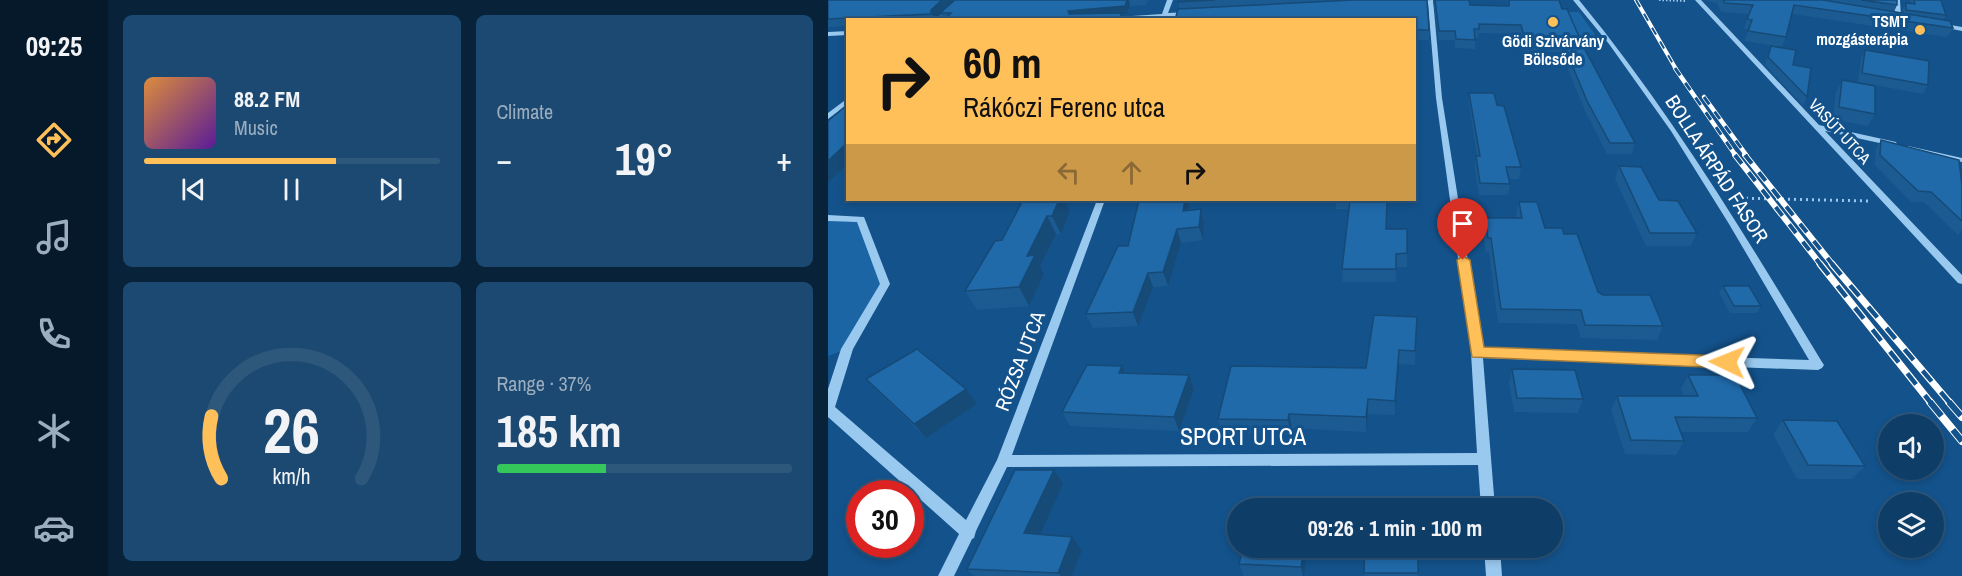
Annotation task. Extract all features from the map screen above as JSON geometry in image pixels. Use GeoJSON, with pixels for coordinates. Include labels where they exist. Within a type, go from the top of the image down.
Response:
{"type":"FeatureCollection","features":[{"type":"Feature","properties":{"kind":"street"},"geometry":{"type":"LineString","coordinates":[[940,18],[960,0]]}},
{"type":"Feature","properties":{"kind":"street"},"geometry":{"type":"LineString","coordinates":[[1164,17],[1170,0]]}},
{"type":"Feature","properties":{"kind":"street"},"geometry":{"type":"LineString","coordinates":[[1134,18],[1430,0],[1439,98],[1477,353],[1487,498]]}},
{"type":"Feature","properties":{"kind":"street","name":"BOLLA ÁRPÁD FASOR"},"geometry":{"type":"LineString","coordinates":[[1477,353],[1818,365],[1718,198],[1604,34],[1576,0]]}},
{"type":"Feature","properties":{"kind":"street","name":"VASÚT UTCA"},"geometry":{"type":"LineString","coordinates":[[1698,0],[1962,281]]}},
{"type":"Feature","properties":{"kind":"street"},"geometry":{"type":"LineString","coordinates":[[1897,0],[1895,19],[1909,21]]}},
{"type":"Feature","properties":{"kind":"street"},"geometry":{"type":"LineString","coordinates":[[1930,24],[1962,29]]}},
{"type":"Feature","properties":{"kind":"street"},"geometry":{"type":"LineString","coordinates":[[828,34],[846,33]]}},
{"type":"Feature","properties":{"kind":"street"},"geometry":{"type":"LineString","coordinates":[[828,117],[846,102]]}},
{"type":"Feature","properties":{"kind":"street"},"geometry":{"type":"LineString","coordinates":[[1814,126],[1962,160]]}},
{"type":"Feature","properties":{"kind":"street","name":"RÓZSA UTCA"},"geometry":{"type":"LineString","coordinates":[[946,576],[1003,460],[1101,201]]}},
{"type":"Feature","properties":{"kind":"street"},"geometry":{"type":"LineString","coordinates":[[828,218],[861,219],[885,284],[847,349],[828,409],[969,533]]}},
{"type":"Feature","properties":{"kind":"street","name":"SPORT UTCA"},"geometry":{"type":"LineString","coordinates":[[1003,460],[1484,459]]}},
{"type":"Feature","properties":{"kind":"street"},"geometry":{"type":"LineString","coordinates":[[1493,558],[1494,576]]}},
{"type":"Feature","properties":{"kind":"path"},"geometry":{"type":"LineString","coordinates":[[1659,0],[1667,0]]}},
{"type":"Feature","properties":{"kind":"path"},"geometry":{"type":"LineString","coordinates":[[1443,11],[1569,13]]}},
{"type":"Feature","properties":{"kind":"path"},"geometry":{"type":"LineString","coordinates":[[1718,198],[1886,202]]}},
{"type":"Feature","properties":{"kind":"shaded area"},"geometry":{"type":"Polygon","coordinates":[[[1443,10],[1579,12],[1596,36],[1531,35],[1523,14],[1443,13],[1443,10]]]}},
{"type":"Feature","properties":{"kind":"shaded area"},"geometry":{"type":"Polygon","coordinates":[[[828,218],[861,219],[885,284],[847,349],[828,356],[828,218]]]}},
{"type":"Feature","properties":{"kind":"building"},"geometry":{"type":"Polygon","coordinates":[[[828,0],[942,0],[931,10],[931,14],[828,19],[828,0]]]}},
{"type":"Feature","properties":{"kind":"building"},"geometry":{"type":"Polygon","coordinates":[[[955,0],[1127,0],[1125,6],[1068,11],[1069,14],[1122,13],[1120,18],[945,18],[951,13],[940,13],[955,0]]]}},
{"type":"Feature","properties":{"kind":"building"},"geometry":{"type":"Polygon","coordinates":[[[1179,0],[1215,0],[1178,2],[1179,0]]]}},
{"type":"Feature","properties":{"kind":"building"},"geometry":{"type":"Polygon","coordinates":[[[1353,0],[1427,0],[1429,30],[1416,30],[1416,18],[1176,18],[1178,9],[1353,0]]]}},
{"type":"Feature","properties":{"kind":"building"},"geometry":{"type":"Polygon","coordinates":[[[1435,0],[1469,0],[1470,5],[1509,6],[1509,0],[1559,0],[1562,9],[1567,9],[1584,48],[1635,143],[1610,143],[1587,101],[1563,43],[1526,42],[1521,25],[1479,24],[1479,29],[1474,29],[1475,40],[1456,39],[1455,31],[1439,31],[1435,0]]]}},
{"type":"Feature","properties":{"kind":"building"},"geometry":{"type":"Polygon","coordinates":[[[1723,0],[1823,0],[1950,21],[1953,28],[1794,5],[1786,37],[1748,31],[1752,20],[1747,19],[1753,5],[1725,3],[1723,0]]]}},
{"type":"Feature","properties":{"kind":"building"},"geometry":{"type":"Polygon","coordinates":[[[1861,0],[1897,0],[1897,5],[1861,0]]]}},
{"type":"Feature","properties":{"kind":"building"},"geometry":{"type":"Polygon","coordinates":[[[1914,0],[1941,0],[1946,15],[1906,10],[1906,3],[1915,4],[1914,0]]]}},
{"type":"Feature","properties":{"kind":"building"},"geometry":{"type":"Polygon","coordinates":[[[1771,46],[1796,50],[1793,65],[1811,68],[1807,97],[1768,57],[1771,46]]]}},
{"type":"Feature","properties":{"kind":"building"},"geometry":{"type":"Polygon","coordinates":[[[1865,50],[1929,61],[1928,85],[1862,73],[1865,50]]]}},
{"type":"Feature","properties":{"kind":"building"},"geometry":{"type":"Polygon","coordinates":[[[1842,80],[1875,86],[1875,114],[1839,107],[1842,80]]]}},
{"type":"Feature","properties":{"kind":"building"},"geometry":{"type":"Polygon","coordinates":[[[1469,93],[1494,93],[1497,105],[1504,106],[1521,167],[1506,167],[1510,184],[1480,183],[1476,156],[1480,156],[1469,93]]]}},
{"type":"Feature","properties":{"kind":"building"},"geometry":{"type":"Polygon","coordinates":[[[846,106],[846,144],[828,161],[828,121],[846,106]]]}},
{"type":"Feature","properties":{"kind":"building"},"geometry":{"type":"Polygon","coordinates":[[[1881,140],[1959,160],[1962,221],[1931,192],[1918,191],[1880,155],[1881,140]]]}},
{"type":"Feature","properties":{"kind":"building"},"geometry":{"type":"Polygon","coordinates":[[[1619,166],[1641,167],[1659,200],[1678,201],[1697,233],[1650,233],[1619,166]]]}},
{"type":"Feature","properties":{"kind":"building"},"geometry":{"type":"Polygon","coordinates":[[[1022,201],[1059,201],[1052,216],[1047,216],[1027,256],[1035,255],[1019,287],[965,291],[995,241],[1002,240],[1022,201]]]}},
{"type":"Feature","properties":{"kind":"building"},"geometry":{"type":"Polygon","coordinates":[[[1139,201],[1185,201],[1183,211],[1201,209],[1199,227],[1177,229],[1163,272],[1148,273],[1133,312],[1086,314],[1118,246],[1128,246],[1139,201]]]}},
{"type":"Feature","properties":{"kind":"building"},"geometry":{"type":"Polygon","coordinates":[[[1350,201],[1387,201],[1386,229],[1407,229],[1407,253],[1396,254],[1396,269],[1342,269],[1350,201]]]}},
{"type":"Feature","properties":{"kind":"building"},"geometry":{"type":"Polygon","coordinates":[[[1519,202],[1537,202],[1545,228],[1562,228],[1564,234],[1577,234],[1598,292],[1603,295],[1650,295],[1663,326],[1585,325],[1581,310],[1501,309],[1491,238],[1488,238],[1485,218],[1522,218],[1519,202]]]}},
{"type":"Feature","properties":{"kind":"building"},"geometry":{"type":"Polygon","coordinates":[[[1723,286],[1749,286],[1761,306],[1734,306],[1723,286]]]}},
{"type":"Feature","properties":{"kind":"building"},"geometry":{"type":"Polygon","coordinates":[[[1374,315],[1417,317],[1415,351],[1399,350],[1395,401],[1368,399],[1366,417],[1289,414],[1288,420],[1218,419],[1231,366],[1366,368],[1374,315]]]}},
{"type":"Feature","properties":{"kind":"building"},"geometry":{"type":"Polygon","coordinates":[[[917,349],[966,389],[914,424],[866,379],[917,349]]]}},
{"type":"Feature","properties":{"kind":"building"},"geometry":{"type":"Polygon","coordinates":[[[1087,365],[1122,366],[1119,373],[1189,375],[1174,417],[1062,412],[1087,365]]]}},
{"type":"Feature","properties":{"kind":"building"},"geometry":{"type":"Polygon","coordinates":[[[1512,369],[1575,370],[1583,399],[1517,398],[1512,369]]]}},
{"type":"Feature","properties":{"kind":"building"},"geometry":{"type":"Polygon","coordinates":[[[1688,375],[1735,375],[1757,418],[1675,417],[1684,441],[1631,440],[1617,396],[1698,396],[1688,375]]]}},
{"type":"Feature","properties":{"kind":"building"},"geometry":{"type":"Polygon","coordinates":[[[1783,420],[1837,421],[1865,466],[1808,465],[1783,420]]]}},
{"type":"Feature","properties":{"kind":"building"},"geometry":{"type":"Polygon","coordinates":[[[1015,470],[1054,470],[1024,533],[1072,537],[1058,573],[967,569],[1015,470]]]}},
{"type":"Feature","properties":{"kind":"building"},"geometry":{"type":"Polygon","coordinates":[[[1240,558],[1302,558],[1301,567],[1239,564],[1240,558]]]}},
{"type":"Feature","properties":{"kind":"building"},"geometry":{"type":"Polygon","coordinates":[[[1365,558],[1418,558],[1418,573],[1364,573],[1365,558]]]}},
{"type":"Feature","properties":{"kind":"railway"},"geometry":{"type":"LineString","coordinates":[[1636,0],[1676,69]]}},
{"type":"Feature","properties":{"kind":"railway"},"geometry":{"type":"LineString","coordinates":[[1675,68],[1736,156]]}},
{"type":"Feature","properties":{"kind":"railway"},"geometry":{"type":"LineString","coordinates":[[1704,97],[1747,156]]}},
{"type":"Feature","properties":{"kind":"railway"},"geometry":{"type":"LineString","coordinates":[[1735,155],[1821,265]]}},
{"type":"Feature","properties":{"kind":"railway"},"geometry":{"type":"LineString","coordinates":[[1745,155],[1833,265]]}},
{"type":"Feature","properties":{"kind":"railway"},"geometry":{"type":"LineString","coordinates":[[1820,264],[1931,403]]}},
{"type":"Feature","properties":{"kind":"railway"},"geometry":{"type":"LineString","coordinates":[[1832,264],[1950,403]]}},
{"type":"Feature","properties":{"kind":"railway"},"geometry":{"type":"LineString","coordinates":[[1930,402],[1962,441]]}},
{"type":"Feature","properties":{"kind":"railway"},"geometry":{"type":"LineString","coordinates":[[1949,402],[1962,417]]}},
{"type":"Feature","properties":{"kind":"place","name":"Gödi Szivárvány Bölcsőde"},"geometry":{"type":"Point","coordinates":[1553,22]}},
{"type":"Feature","properties":{"kind":"place","name":"TSMT mozgásterápia"},"geometry":{"type":"Point","coordinates":[1920,30]}},
{"type":"Feature","properties":{"kind":"route"},"geometry":{"type":"LineString","coordinates":[[1463,260],[1477,353],[1727,362]]}}]}
